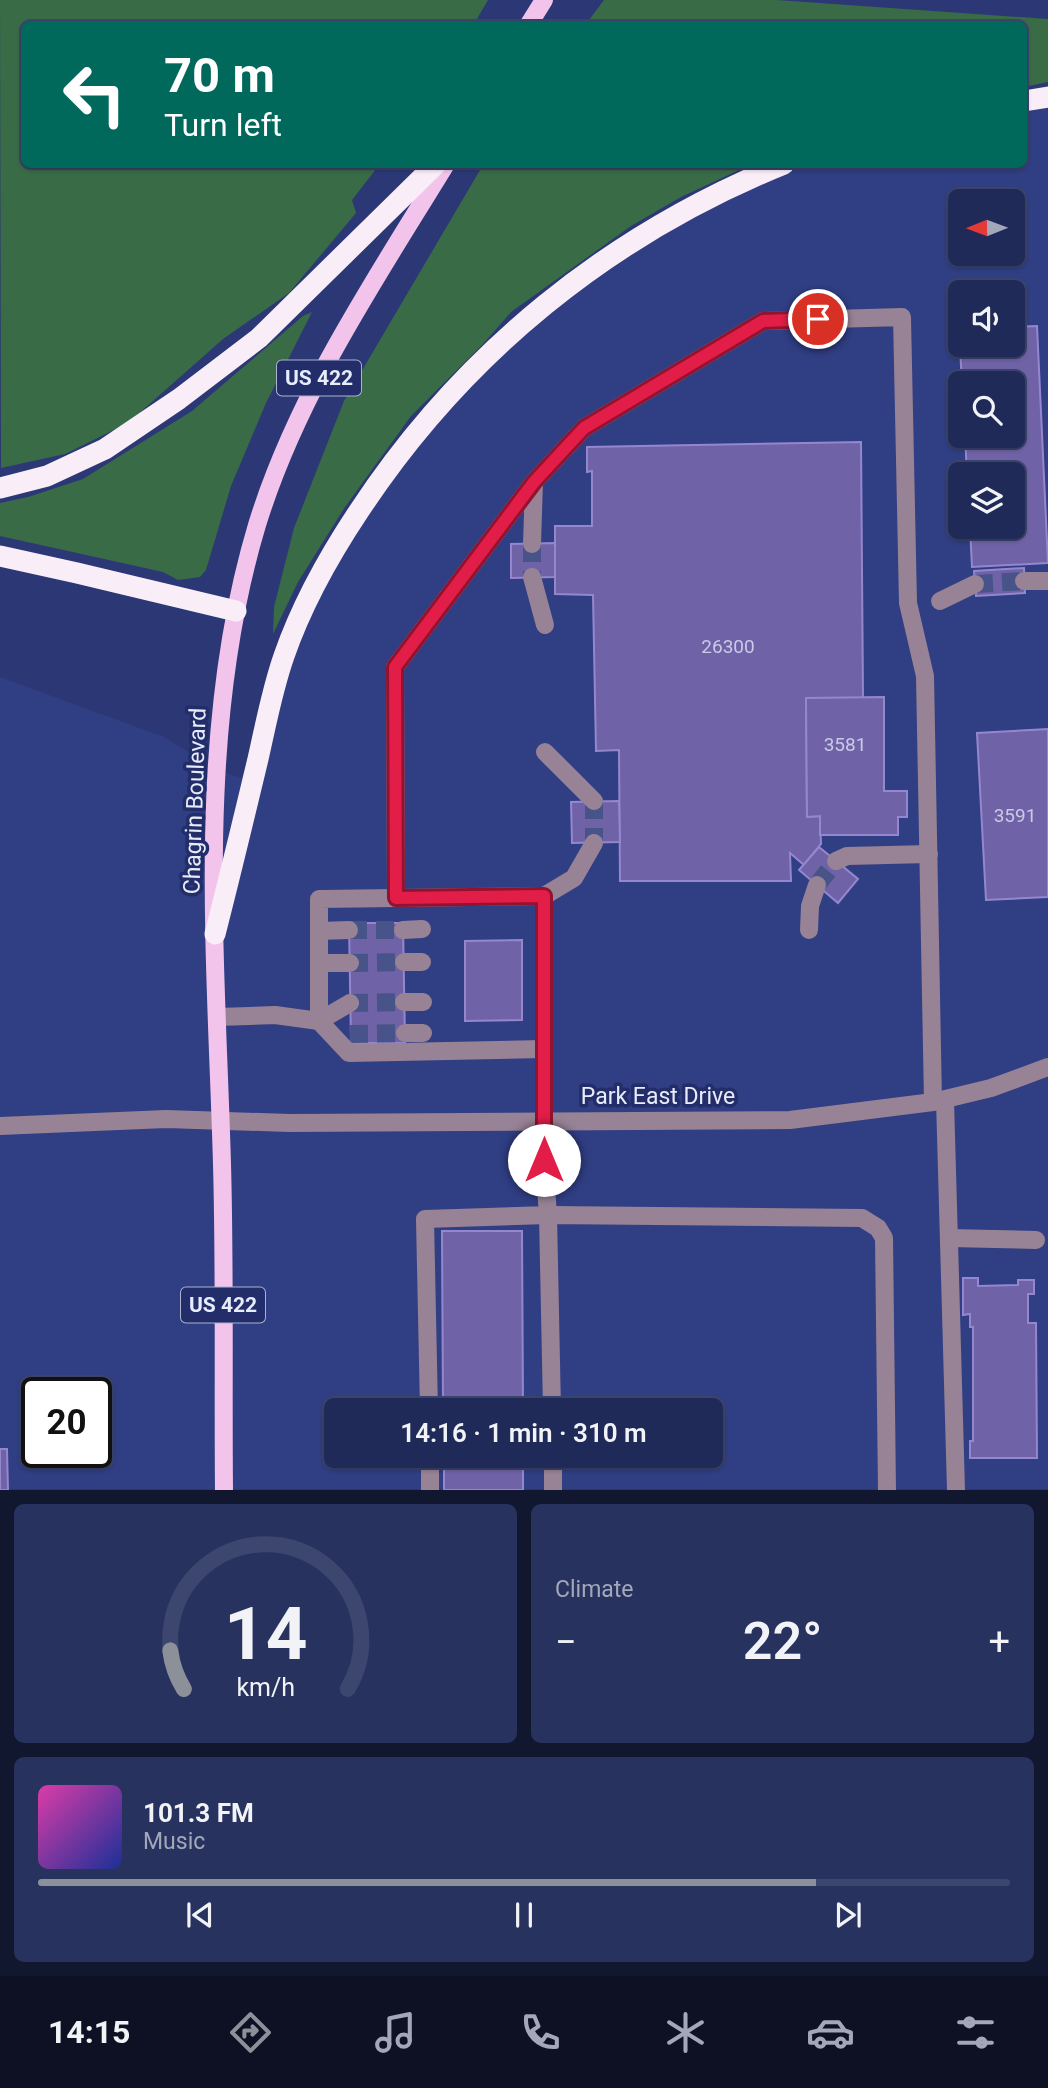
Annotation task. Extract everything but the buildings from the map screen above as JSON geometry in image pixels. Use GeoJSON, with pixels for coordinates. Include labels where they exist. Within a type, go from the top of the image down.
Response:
{"type":"FeatureCollection","features":[{"type":"Feature","properties":{"kind":"highway"},"geometry":{"type":"LineString","coordinates":[[1027,100],[1048,97]]}},
{"type":"Feature","properties":{"kind":"highway"},"geometry":{"type":"LineString","coordinates":[[0,488],[47,476],[105,449],[199,384],[259,338],[432,168]]}},
{"type":"Feature","properties":{"kind":"highway"},"geometry":{"type":"LineString","coordinates":[[215,934],[284,656],[296,625],[327,563],[392,462],[445,398],[509,336],[575,280],[644,234],[701,202],[775,168]]}},
{"type":"Feature","properties":{"kind":"highway"},"geometry":{"type":"LineString","coordinates":[[0,556],[236,611]]}},
{"type":"Feature","properties":{"kind":"main road"},"geometry":{"type":"LineString","coordinates":[[531,21],[544,0]]}},
{"type":"Feature","properties":{"kind":"main road","name":"Chagrin Boulevard"},"geometry":{"type":"LineString","coordinates":[[224,1489],[215,934],[217,770],[221,716],[236,611],[258,521],[309,398],[356,311],[444,168]]}},
{"type":"Feature","properties":{"kind":"street"},"geometry":{"type":"LineString","coordinates":[[396,898],[395,667],[534,482],[584,428],[763,321],[902,317],[908,603],[925,676],[929,854],[939,1101],[949,1238],[956,1489]]}},
{"type":"Feature","properties":{"kind":"street"},"geometry":{"type":"LineString","coordinates":[[532,544],[534,482]]}},
{"type":"Feature","properties":{"kind":"street"},"geometry":{"type":"LineString","coordinates":[[532,577],[545,625]]}},
{"type":"Feature","properties":{"kind":"street"},"geometry":{"type":"LineString","coordinates":[[1024,581],[1048,581]]}},
{"type":"Feature","properties":{"kind":"street"},"geometry":{"type":"LineString","coordinates":[[940,601],[975,584]]}},
{"type":"Feature","properties":{"kind":"street"},"geometry":{"type":"LineString","coordinates":[[545,752],[594,802]]}},
{"type":"Feature","properties":{"kind":"street"},"geometry":{"type":"LineString","coordinates":[[544,1049],[349,1052],[319,1021],[318,899],[544,896],[573,878],[594,843]]}},
{"type":"Feature","properties":{"kind":"street"},"geometry":{"type":"LineString","coordinates":[[836,861],[847,856],[929,854]]}},
{"type":"Feature","properties":{"kind":"street"},"geometry":{"type":"LineString","coordinates":[[809,930],[810,906],[817,885]]}},
{"type":"Feature","properties":{"kind":"street"},"geometry":{"type":"LineString","coordinates":[[544,896],[544,1122],[552,1398]]}},
{"type":"Feature","properties":{"kind":"street"},"geometry":{"type":"LineString","coordinates":[[403,930],[422,929]]}},
{"type":"Feature","properties":{"kind":"street"},"geometry":{"type":"LineString","coordinates":[[319,931],[349,930]]}},
{"type":"Feature","properties":{"kind":"street"},"geometry":{"type":"LineString","coordinates":[[404,962],[422,962]]}},
{"type":"Feature","properties":{"kind":"street"},"geometry":{"type":"LineString","coordinates":[[319,963],[350,963]]}},
{"type":"Feature","properties":{"kind":"street"},"geometry":{"type":"LineString","coordinates":[[404,1002],[423,1002]]}},
{"type":"Feature","properties":{"kind":"street"},"geometry":{"type":"LineString","coordinates":[[319,1021],[350,1003]]}},
{"type":"Feature","properties":{"kind":"street"},"geometry":{"type":"LineString","coordinates":[[218,1017],[275,1015],[319,1021],[351,1034]]}},
{"type":"Feature","properties":{"kind":"street","name":"Park East Drive"},"geometry":{"type":"LineString","coordinates":[[0,1126],[166,1119],[544,1122],[790,1120],[939,1101],[991,1088],[1048,1067]]}},
{"type":"Feature","properties":{"kind":"street"},"geometry":{"type":"LineString","coordinates":[[429,1398],[425,1219],[548,1216],[862,1218],[878,1228],[884,1238],[887,1489]]}},
{"type":"Feature","properties":{"kind":"street"},"geometry":{"type":"LineString","coordinates":[[949,1238],[1036,1240]]}},
{"type":"Feature","properties":{"kind":"street"},"geometry":{"type":"LineString","coordinates":[[429,1468],[430,1489]]}},
{"type":"Feature","properties":{"kind":"street"},"geometry":{"type":"LineString","coordinates":[[552,1468],[553,1489]]}},
{"type":"Feature","properties":{"kind":"shaded area"},"geometry":{"type":"Polygon","coordinates":[[[1048,97],[1048,1489],[0,1489],[0,677],[164,737],[217,770],[257,783],[296,625],[392,462],[575,280],[779,168],[1027,168],[1027,100],[1048,97]]]}},
{"type":"Feature","properties":{"kind":"green space"},"geometry":{"type":"Polygon","coordinates":[[[0,0],[488,0],[476,21],[21,21],[21,168],[377,168],[352,200],[356,213],[289,293],[223,339],[128,423],[65,454],[1,468],[0,0]]]}},
{"type":"Feature","properties":{"kind":"green space"},"geometry":{"type":"Polygon","coordinates":[[[604,0],[777,0],[1048,19],[1048,82],[1027,86],[1027,21],[588,21],[604,0]]]}},
{"type":"Feature","properties":{"kind":"green space"},"geometry":{"type":"Polygon","coordinates":[[[481,168],[744,168],[681,197],[631,226],[511,312],[411,416],[345,507],[298,582],[273,634],[274,607],[294,528],[344,401],[481,168]]]}},
{"type":"Feature","properties":{"kind":"green space"},"geometry":{"type":"Polygon","coordinates":[[[312,312],[266,403],[231,486],[206,570],[200,577],[178,580],[163,572],[0,536],[0,503],[83,479],[192,411],[303,316],[312,312]]]}},
{"type":"Feature","properties":{"kind":"tunnel"},"geometry":{"type":"LineString","coordinates":[[532,544],[532,577]]}},
{"type":"Feature","properties":{"kind":"tunnel"},"geometry":{"type":"LineString","coordinates":[[975,584],[1024,581]]}},
{"type":"Feature","properties":{"kind":"tunnel"},"geometry":{"type":"LineString","coordinates":[[594,801],[594,843]]}},
{"type":"Feature","properties":{"kind":"tunnel"},"geometry":{"type":"LineString","coordinates":[[817,885],[836,861]]}},
{"type":"Feature","properties":{"kind":"tunnel"},"geometry":{"type":"LineString","coordinates":[[349,930],[403,930]]}},
{"type":"Feature","properties":{"kind":"tunnel"},"geometry":{"type":"LineString","coordinates":[[350,963],[404,962]]}},
{"type":"Feature","properties":{"kind":"tunnel"},"geometry":{"type":"LineString","coordinates":[[350,1003],[404,1002]]}},
{"type":"Feature","properties":{"kind":"tunnel"},"geometry":{"type":"LineString","coordinates":[[350,1034],[405,1033]]}},
{"type":"Feature","properties":{"kind":"route"},"geometry":{"type":"LineString","coordinates":[[544,1160],[544,896],[396,898],[395,667],[534,482],[584,428],[763,321],[818,319]]}}]}
